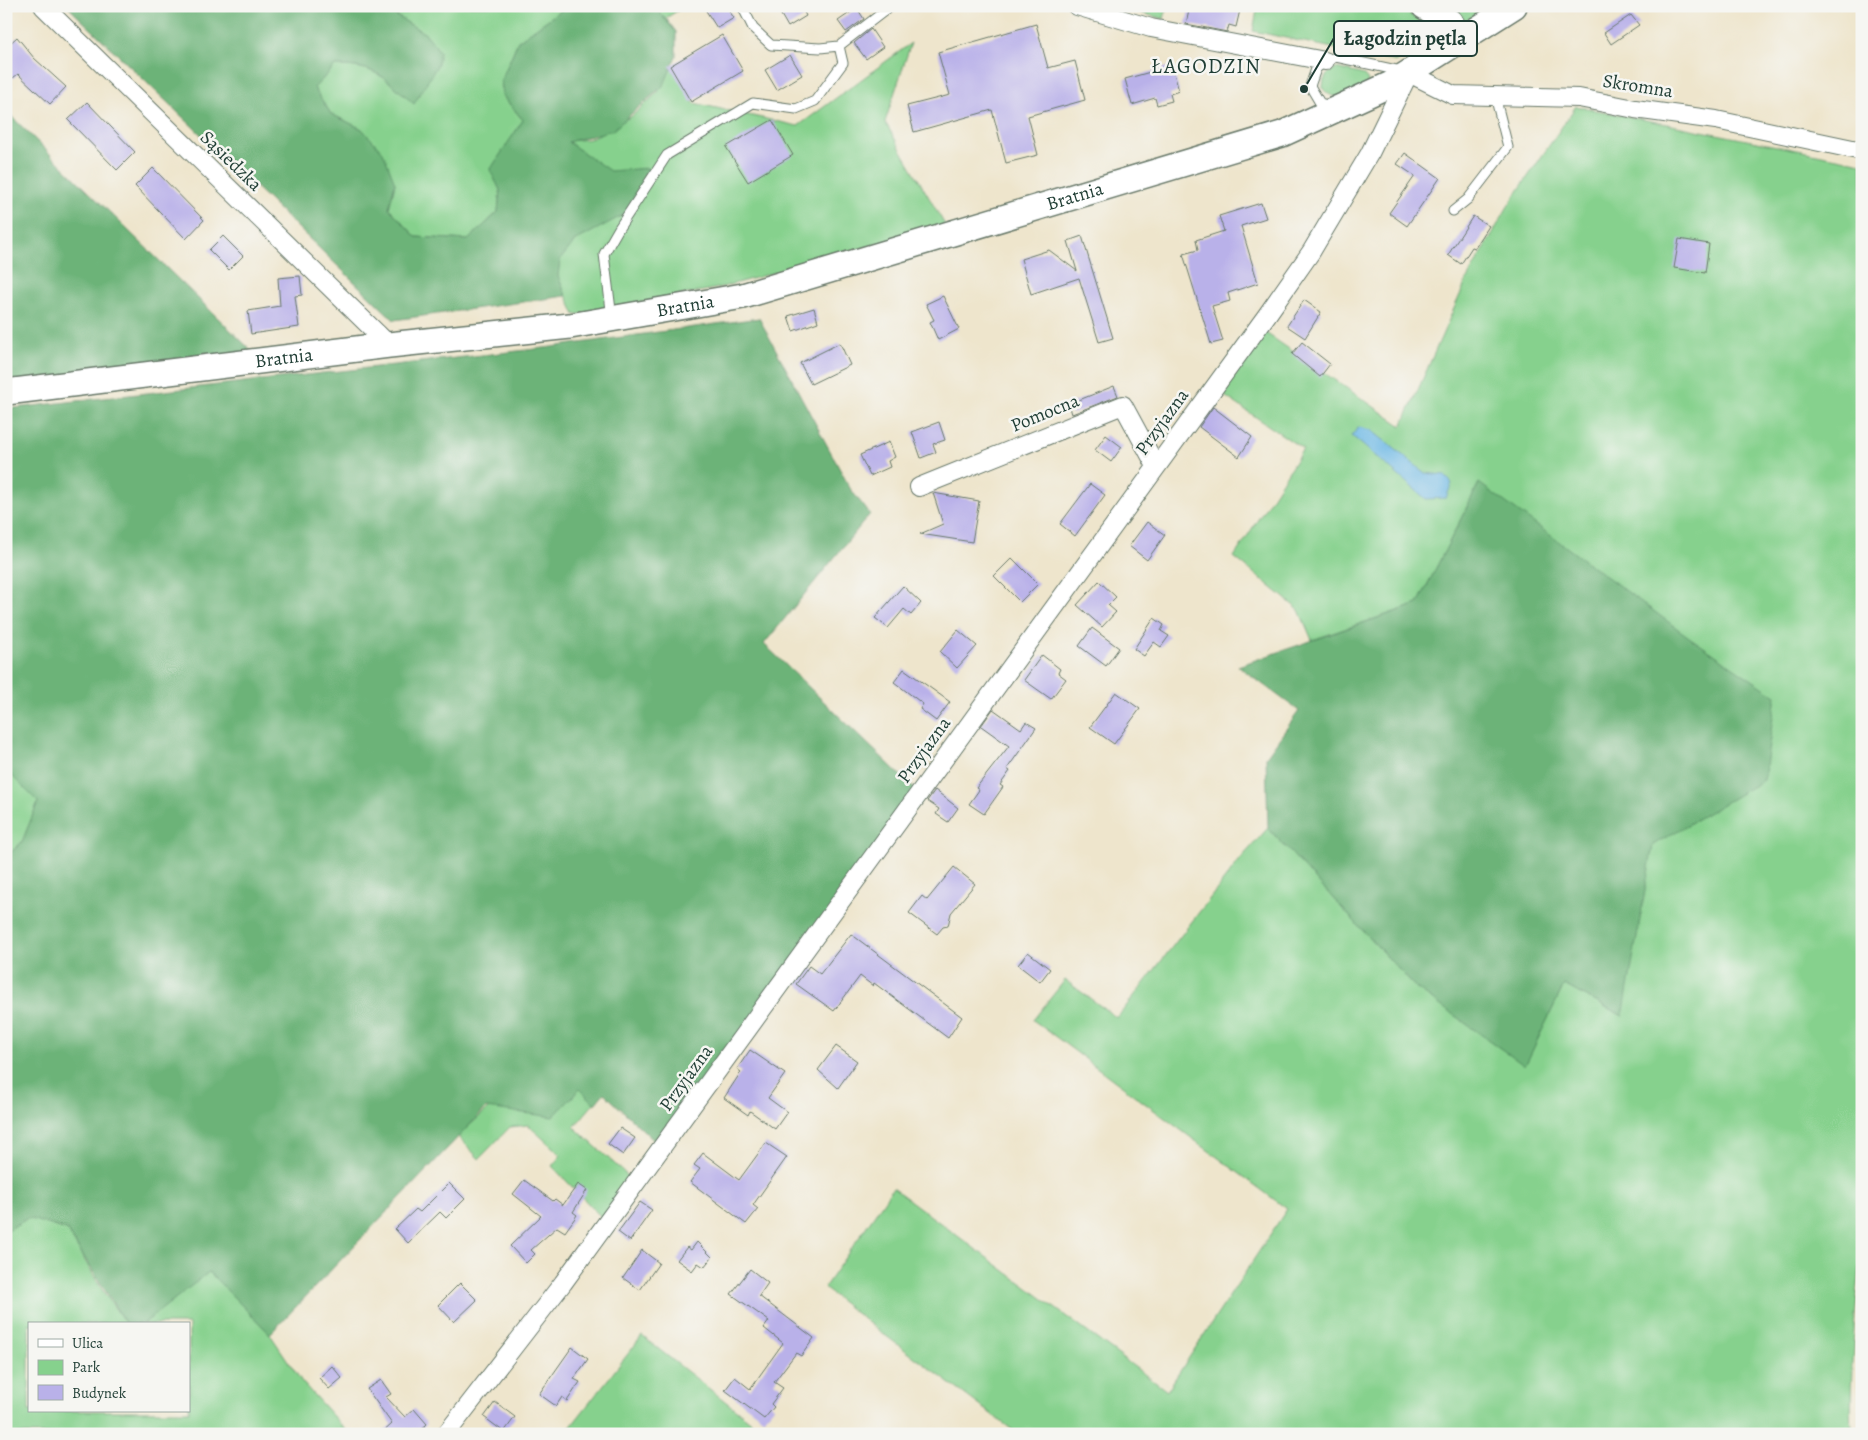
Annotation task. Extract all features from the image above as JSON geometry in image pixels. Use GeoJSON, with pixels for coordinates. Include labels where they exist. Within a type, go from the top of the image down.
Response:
{"type":"FeatureCollection","features":[{"type":"Feature","properties":{"kind":"street","name":"Sąsiedzka"},"geometry":{"type":"LineString","coordinates":[[43,6],[389,345]]}},
{"type":"Feature","properties":{"kind":"street"},"geometry":{"type":"LineString","coordinates":[[1077,6],[1151,28],[1325,61]]}},
{"type":"Feature","properties":{"kind":"street"},"geometry":{"type":"LineString","coordinates":[[1424,6],[1450,22],[1461,40]]}},
{"type":"Feature","properties":{"kind":"street","name":"Bratnia"},"geometry":{"type":"LineString","coordinates":[[6,392],[389,345],[570,326],[743,296],[1282,134],[1391,84],[1514,6]]}},
{"type":"Feature","properties":{"kind":"street","name":"Skromna"},"geometry":{"type":"LineString","coordinates":[[1409,72],[1453,95],[1580,98],[1716,120],[1862,151]]}},
{"type":"Feature","properties":{"kind":"street","name":"Przyjazna"},"geometry":{"type":"LineString","coordinates":[[446,1434],[564,1283],[1311,252],[1370,154],[1409,72]]}},
{"type":"Feature","properties":{"kind":"street","name":"Pomocna"},"geometry":{"type":"LineString","coordinates":[[918,486],[1123,405],[1156,466]]}},
{"type":"Feature","properties":{"kind":"lane"},"geometry":{"type":"LineString","coordinates":[[742,6],[753,28],[771,45],[820,48],[839,46],[892,6]]}},
{"type":"Feature","properties":{"kind":"lane"},"geometry":{"type":"LineString","coordinates":[[612,319],[604,254],[667,155],[753,103],[796,109],[815,102],[844,62],[839,46]]}},
{"type":"Feature","properties":{"kind":"lane"},"geometry":{"type":"LineString","coordinates":[[1339,108],[1320,103],[1310,86],[1316,69],[1325,61],[1336,57],[1409,72]]}},
{"type":"Feature","properties":{"kind":"lane"},"geometry":{"type":"LineString","coordinates":[[1453,211],[1468,199],[1508,148],[1495,96]]}},
{"type":"Feature","properties":{"kind":"green space"},"geometry":{"type":"Polygon","coordinates":[[[67,6],[381,6],[427,35],[440,52],[438,64],[414,104],[379,75],[361,68],[349,66],[335,66],[314,88],[331,114],[362,129],[383,152],[395,183],[389,208],[416,237],[468,240],[498,212],[500,190],[490,170],[523,120],[503,96],[501,81],[518,41],[567,6],[654,6],[676,32],[676,56],[664,85],[613,130],[568,142],[610,171],[648,168],[625,214],[575,241],[560,260],[558,276],[566,296],[394,320],[67,6]]]}},
{"type":"Feature","properties":{"kind":"green space"},"geometry":{"type":"Polygon","coordinates":[[[381,6],[567,6],[518,41],[501,81],[503,97],[523,120],[491,170],[500,190],[498,212],[468,240],[416,237],[389,208],[395,183],[362,129],[331,114],[314,88],[335,66],[349,66],[379,75],[414,103],[427,35],[381,6]]]}},
{"type":"Feature","properties":{"kind":"green space"},"geometry":{"type":"Polygon","coordinates":[[[654,6],[685,6],[666,18],[676,32],[654,6]]]}},
{"type":"Feature","properties":{"kind":"green space"},"geometry":{"type":"Polygon","coordinates":[[[1141,6],[1167,6],[1164,19],[1141,13],[1141,6]]]}},
{"type":"Feature","properties":{"kind":"green space"},"geometry":{"type":"Polygon","coordinates":[[[1239,6],[1397,6],[1430,26],[1398,62],[1253,31],[1257,10],[1239,6]]]}},
{"type":"Feature","properties":{"kind":"green space"},"geometry":{"type":"Polygon","coordinates":[[[1444,6],[1495,6],[1467,23],[1444,6]]]}},
{"type":"Feature","properties":{"kind":"green space"},"geometry":{"type":"Polygon","coordinates":[[[911,43],[885,122],[945,225],[719,288],[575,315],[557,275],[559,259],[578,238],[611,173],[567,141],[590,139],[632,116],[658,92],[670,66],[694,103],[798,126],[911,43]]]}},
{"type":"Feature","properties":{"kind":"green space"},"geometry":{"type":"Polygon","coordinates":[[[1336,68],[1364,75],[1368,80],[1367,85],[1344,96],[1339,97],[1328,94],[1323,89],[1324,79],[1327,74],[1336,68]]]}},
{"type":"Feature","properties":{"kind":"green space"},"geometry":{"type":"Polygon","coordinates":[[[1576,106],[1862,163],[1862,1248],[1852,1364],[1852,1434],[1018,1434],[824,1288],[893,1188],[1167,1391],[1287,1209],[1033,1020],[1065,980],[1117,1018],[1242,857],[1268,828],[1416,988],[1525,1065],[1564,985],[1623,1016],[1479,483],[1418,604],[1312,640],[1299,610],[1234,557],[1303,449],[1213,388],[1257,327],[1402,426],[1467,279],[1508,206],[1576,106]]]}},
{"type":"Feature","properties":{"kind":"green space"},"geometry":{"type":"Polygon","coordinates":[[[6,111],[258,357],[6,383],[6,111]]]}},
{"type":"Feature","properties":{"kind":"green space"},"geometry":{"type":"Polygon","coordinates":[[[759,318],[851,490],[870,514],[764,644],[920,794],[662,1148],[604,1093],[595,1104],[580,1089],[553,1117],[486,1108],[270,1334],[209,1272],[146,1322],[125,1322],[67,1230],[28,1218],[6,1231],[6,857],[22,842],[38,802],[6,770],[6,409],[544,348],[759,318]]]}},
{"type":"Feature","properties":{"kind":"green space"},"geometry":{"type":"Polygon","coordinates":[[[1479,483],[1689,637],[1776,696],[1764,780],[1653,845],[1623,1016],[1564,985],[1525,1066],[1416,988],[1268,828],[1266,757],[1299,711],[1238,666],[1418,604],[1479,483]]]}},
{"type":"Feature","properties":{"kind":"green space"},"geometry":{"type":"Polygon","coordinates":[[[6,770],[38,802],[22,842],[6,857],[6,770]]]}},
{"type":"Feature","properties":{"kind":"green space"},"geometry":{"type":"Polygon","coordinates":[[[582,1085],[596,1101],[574,1127],[638,1185],[607,1223],[552,1166],[561,1155],[528,1125],[510,1127],[479,1159],[458,1136],[491,1106],[582,1085]]]}},
{"type":"Feature","properties":{"kind":"green space"},"geometry":{"type":"Polygon","coordinates":[[[28,1218],[67,1230],[101,1288],[125,1322],[28,1322],[28,1412],[190,1412],[190,1322],[145,1322],[209,1271],[270,1334],[302,1382],[349,1434],[6,1434],[6,1231],[28,1218]]]}},
{"type":"Feature","properties":{"kind":"green space"},"geometry":{"type":"Polygon","coordinates":[[[642,1336],[767,1434],[565,1434],[642,1336]]]}},
{"type":"Feature","properties":{"kind":"water"},"geometry":{"type":"Polygon","coordinates":[[[1358,427],[1371,430],[1425,473],[1444,475],[1452,483],[1446,498],[1426,499],[1352,436],[1358,427]]]}},
{"type":"Feature","properties":{"kind":"building"},"geometry":{"type":"Polygon","coordinates":[[[703,6],[726,6],[734,18],[717,28],[703,6]]]}},
{"type":"Feature","properties":{"kind":"building"},"geometry":{"type":"Polygon","coordinates":[[[776,6],[801,6],[806,16],[788,27],[776,6]]]}},
{"type":"Feature","properties":{"kind":"building"},"geometry":{"type":"Polygon","coordinates":[[[1190,6],[1227,6],[1240,10],[1236,27],[1229,25],[1227,32],[1186,24],[1190,6]]]}},
{"type":"Feature","properties":{"kind":"building"},"geometry":{"type":"Polygon","coordinates":[[[857,8],[864,19],[846,32],[838,21],[857,8]]]}},
{"type":"Feature","properties":{"kind":"building"},"geometry":{"type":"Polygon","coordinates":[[[1631,15],[1639,25],[1611,44],[1604,33],[1631,15]]]}},
{"type":"Feature","properties":{"kind":"building"},"geometry":{"type":"Polygon","coordinates":[[[1036,24],[1048,68],[1075,61],[1085,100],[1028,116],[1038,155],[1006,163],[992,110],[914,132],[907,106],[950,95],[938,52],[1036,24]]]}},
{"type":"Feature","properties":{"kind":"building"},"geometry":{"type":"Polygon","coordinates":[[[871,29],[883,47],[866,59],[854,43],[871,29]]]}},
{"type":"Feature","properties":{"kind":"building"},"geometry":{"type":"Polygon","coordinates":[[[722,35],[743,71],[691,102],[670,66],[722,35]]]}},
{"type":"Feature","properties":{"kind":"building"},"geometry":{"type":"Polygon","coordinates":[[[17,37],[34,58],[66,87],[50,104],[18,74],[13,78],[6,71],[6,47],[17,37]]]}},
{"type":"Feature","properties":{"kind":"building"},"geometry":{"type":"Polygon","coordinates":[[[790,55],[802,75],[777,90],[765,70],[790,55]]]}},
{"type":"Feature","properties":{"kind":"building"},"geometry":{"type":"Polygon","coordinates":[[[1172,66],[1179,91],[1170,94],[1172,101],[1157,105],[1155,98],[1132,105],[1125,79],[1172,66]]]}},
{"type":"Feature","properties":{"kind":"building"},"geometry":{"type":"Polygon","coordinates":[[[87,102],[135,152],[117,170],[68,120],[87,102]]]}},
{"type":"Feature","properties":{"kind":"building"},"geometry":{"type":"Polygon","coordinates":[[[772,120],[793,155],[748,182],[726,147],[772,120]]]}},
{"type":"Feature","properties":{"kind":"building"},"geometry":{"type":"Polygon","coordinates":[[[1405,153],[1440,178],[1407,226],[1389,213],[1415,176],[1397,164],[1405,153]]]}},
{"type":"Feature","properties":{"kind":"building"},"geometry":{"type":"Polygon","coordinates":[[[153,168],[204,220],[186,239],[135,186],[153,168]]]}},
{"type":"Feature","properties":{"kind":"building"},"geometry":{"type":"Polygon","coordinates":[[[1261,203],[1266,218],[1241,226],[1258,283],[1228,293],[1230,301],[1212,306],[1223,341],[1211,344],[1183,254],[1198,250],[1196,240],[1224,231],[1219,216],[1261,203]]]}},
{"type":"Feature","properties":{"kind":"building"},"geometry":{"type":"Polygon","coordinates":[[[1473,216],[1489,226],[1475,248],[1472,247],[1461,264],[1448,255],[1473,216]]]}},
{"type":"Feature","properties":{"kind":"building"},"geometry":{"type":"Polygon","coordinates":[[[223,236],[243,256],[229,270],[209,250],[223,236]]]}},
{"type":"Feature","properties":{"kind":"building"},"geometry":{"type":"Polygon","coordinates":[[[1082,236],[1113,338],[1099,342],[1079,278],[1031,294],[1021,259],[1049,250],[1077,271],[1068,241],[1082,236]]]}},
{"type":"Feature","properties":{"kind":"building"},"geometry":{"type":"Polygon","coordinates":[[[1679,239],[1709,244],[1705,273],[1674,268],[1679,239]]]}},
{"type":"Feature","properties":{"kind":"building"},"geometry":{"type":"Polygon","coordinates":[[[300,276],[302,295],[295,296],[299,327],[251,334],[248,311],[280,306],[278,278],[300,276]]]}},
{"type":"Feature","properties":{"kind":"building"},"geometry":{"type":"Polygon","coordinates":[[[943,296],[959,329],[938,340],[930,322],[934,320],[926,304],[943,296]]]}},
{"type":"Feature","properties":{"kind":"building"},"geometry":{"type":"Polygon","coordinates":[[[1304,300],[1321,312],[1305,338],[1287,326],[1304,300]]]}},
{"type":"Feature","properties":{"kind":"building"},"geometry":{"type":"Polygon","coordinates":[[[814,308],[818,322],[793,331],[788,316],[814,308]]]}},
{"type":"Feature","properties":{"kind":"building"},"geometry":{"type":"Polygon","coordinates":[[[1302,342],[1330,364],[1320,377],[1292,354],[1302,342]]]}},
{"type":"Feature","properties":{"kind":"building"},"geometry":{"type":"Polygon","coordinates":[[[840,343],[850,365],[811,384],[800,363],[840,343]]]}},
{"type":"Feature","properties":{"kind":"building"},"geometry":{"type":"Polygon","coordinates":[[[1114,386],[1118,396],[1072,414],[1069,404],[1114,386]]]}},
{"type":"Feature","properties":{"kind":"building"},"geometry":{"type":"Polygon","coordinates":[[[1213,407],[1252,437],[1239,457],[1199,427],[1213,407]]]}},
{"type":"Feature","properties":{"kind":"building"},"geometry":{"type":"Polygon","coordinates":[[[939,422],[945,440],[933,444],[936,452],[921,458],[912,432],[939,422]]]}},
{"type":"Feature","properties":{"kind":"building"},"geometry":{"type":"Polygon","coordinates":[[[1106,435],[1122,447],[1111,462],[1095,450],[1106,435]]]}},
{"type":"Feature","properties":{"kind":"building"},"geometry":{"type":"Polygon","coordinates":[[[889,442],[895,457],[888,461],[890,467],[870,476],[860,455],[889,442]]]}},
{"type":"Feature","properties":{"kind":"building"},"geometry":{"type":"Polygon","coordinates":[[[1090,484],[1105,495],[1075,536],[1060,524],[1090,484]]]}},
{"type":"Feature","properties":{"kind":"building"},"geometry":{"type":"Polygon","coordinates":[[[933,493],[979,501],[972,542],[920,534],[943,524],[933,493]]]}},
{"type":"Feature","properties":{"kind":"building"},"geometry":{"type":"Polygon","coordinates":[[[1147,522],[1165,535],[1147,560],[1129,546],[1147,522]]]}},
{"type":"Feature","properties":{"kind":"building"},"geometry":{"type":"Polygon","coordinates":[[[1012,558],[1038,584],[1020,602],[994,576],[1012,558]]]}},
{"type":"Feature","properties":{"kind":"building"},"geometry":{"type":"Polygon","coordinates":[[[1099,581],[1116,597],[1108,605],[1116,612],[1102,627],[1077,605],[1099,581]]]}},
{"type":"Feature","properties":{"kind":"building"},"geometry":{"type":"Polygon","coordinates":[[[903,586],[921,603],[911,615],[904,609],[888,628],[875,618],[903,586]]]}},
{"type":"Feature","properties":{"kind":"building"},"geometry":{"type":"Polygon","coordinates":[[[1154,618],[1164,625],[1161,631],[1169,636],[1161,647],[1154,642],[1144,656],[1134,649],[1154,618]]]}},
{"type":"Feature","properties":{"kind":"building"},"geometry":{"type":"Polygon","coordinates":[[[1092,628],[1119,648],[1106,666],[1079,646],[1092,628]]]}},
{"type":"Feature","properties":{"kind":"building"},"geometry":{"type":"Polygon","coordinates":[[[958,630],[977,646],[957,668],[940,652],[958,630]]]}},
{"type":"Feature","properties":{"kind":"building"},"geometry":{"type":"Polygon","coordinates":[[[1042,655],[1060,669],[1058,673],[1066,679],[1051,699],[1024,680],[1042,655]]]}},
{"type":"Feature","properties":{"kind":"building"},"geometry":{"type":"Polygon","coordinates":[[[904,669],[950,702],[936,721],[920,709],[923,704],[894,682],[904,669]]]}},
{"type":"Feature","properties":{"kind":"building"},"geometry":{"type":"Polygon","coordinates":[[[1116,692],[1140,709],[1114,744],[1090,727],[1116,692]]]}},
{"type":"Feature","properties":{"kind":"building"},"geometry":{"type":"Polygon","coordinates":[[[993,709],[1021,729],[1026,722],[1036,728],[1007,769],[1010,771],[1000,785],[1003,787],[984,814],[969,804],[979,790],[976,788],[1009,746],[981,726],[993,709]]]}},
{"type":"Feature","properties":{"kind":"building"},"geometry":{"type":"Polygon","coordinates":[[[935,790],[958,808],[948,822],[936,814],[939,809],[927,801],[935,790]]]}},
{"type":"Feature","properties":{"kind":"building"},"geometry":{"type":"Polygon","coordinates":[[[954,867],[975,884],[951,913],[948,926],[943,927],[937,934],[909,913],[922,896],[927,900],[954,867]]]}},
{"type":"Feature","properties":{"kind":"building"},"geometry":{"type":"Polygon","coordinates":[[[851,934],[962,1017],[948,1038],[874,983],[873,986],[860,976],[834,1011],[796,984],[809,966],[820,974],[851,934]]]}},
{"type":"Feature","properties":{"kind":"building"},"geometry":{"type":"Polygon","coordinates":[[[1028,952],[1050,969],[1040,982],[1018,965],[1028,952]]]}},
{"type":"Feature","properties":{"kind":"building"},"geometry":{"type":"Polygon","coordinates":[[[836,1046],[857,1061],[838,1088],[818,1070],[836,1046]]]}},
{"type":"Feature","properties":{"kind":"building"},"geometry":{"type":"Polygon","coordinates":[[[750,1050],[785,1074],[768,1098],[787,1112],[775,1129],[750,1111],[748,1115],[724,1098],[741,1072],[737,1069],[750,1050]]]}},
{"type":"Feature","properties":{"kind":"building"},"geometry":{"type":"Polygon","coordinates":[[[620,1128],[635,1138],[623,1155],[608,1144],[620,1128]]]}},
{"type":"Feature","properties":{"kind":"building"},"geometry":{"type":"Polygon","coordinates":[[[766,1143],[787,1157],[753,1205],[758,1209],[746,1224],[690,1182],[700,1169],[694,1165],[703,1153],[739,1180],[766,1143]]]}},
{"type":"Feature","properties":{"kind":"building"},"geometry":{"type":"Polygon","coordinates":[[[524,1180],[553,1201],[555,1199],[563,1205],[578,1184],[587,1190],[573,1212],[577,1215],[565,1232],[557,1227],[531,1250],[535,1254],[526,1263],[510,1246],[541,1216],[513,1194],[524,1180]]]}},
{"type":"Feature","properties":{"kind":"building"},"geometry":{"type":"Polygon","coordinates":[[[449,1183],[465,1199],[446,1218],[440,1212],[408,1243],[395,1229],[416,1209],[420,1212],[449,1183]]]}},
{"type":"Feature","properties":{"kind":"building"},"geometry":{"type":"Polygon","coordinates":[[[640,1202],[652,1210],[630,1241],[618,1232],[640,1202]]]}},
{"type":"Feature","properties":{"kind":"building"},"geometry":{"type":"Polygon","coordinates":[[[697,1242],[712,1257],[704,1267],[698,1263],[692,1271],[677,1260],[687,1247],[691,1250],[697,1242]]]}},
{"type":"Feature","properties":{"kind":"building"},"geometry":{"type":"Polygon","coordinates":[[[642,1250],[659,1263],[640,1290],[623,1278],[642,1250]]]}},
{"type":"Feature","properties":{"kind":"building"},"geometry":{"type":"Polygon","coordinates":[[[750,1269],[768,1283],[759,1296],[814,1338],[801,1356],[796,1353],[774,1382],[783,1388],[771,1404],[774,1407],[764,1419],[725,1390],[735,1377],[750,1389],[783,1343],[764,1328],[769,1321],[731,1294],[750,1269]]]}},
{"type":"Feature","properties":{"kind":"building"},"geometry":{"type":"Polygon","coordinates":[[[460,1283],[477,1300],[454,1322],[438,1305],[460,1283]]]}},
{"type":"Feature","properties":{"kind":"building"},"geometry":{"type":"Polygon","coordinates":[[[572,1347],[588,1359],[574,1379],[580,1382],[567,1401],[562,1397],[556,1406],[539,1394],[572,1347]]]}},
{"type":"Feature","properties":{"kind":"building"},"geometry":{"type":"Polygon","coordinates":[[[332,1366],[342,1378],[329,1389],[319,1378],[332,1366]]]}},
{"type":"Feature","properties":{"kind":"building"},"geometry":{"type":"Polygon","coordinates":[[[381,1380],[391,1394],[386,1397],[405,1417],[414,1409],[427,1424],[416,1434],[381,1434],[392,1424],[367,1389],[381,1380]]]}},
{"type":"Feature","properties":{"kind":"building"},"geometry":{"type":"Polygon","coordinates":[[[495,1402],[515,1417],[504,1432],[484,1417],[495,1402]]]}},
{"type":"Feature","properties":{"kind":"place","name":"Łagodzin pętla"},"geometry":{"type":"Point","coordinates":[1304,89]}},
{"type":"Feature","properties":{"kind":"district","name":"ŁAGODZIN"},"geometry":{"type":"Point","coordinates":[1206,66]}}]}
